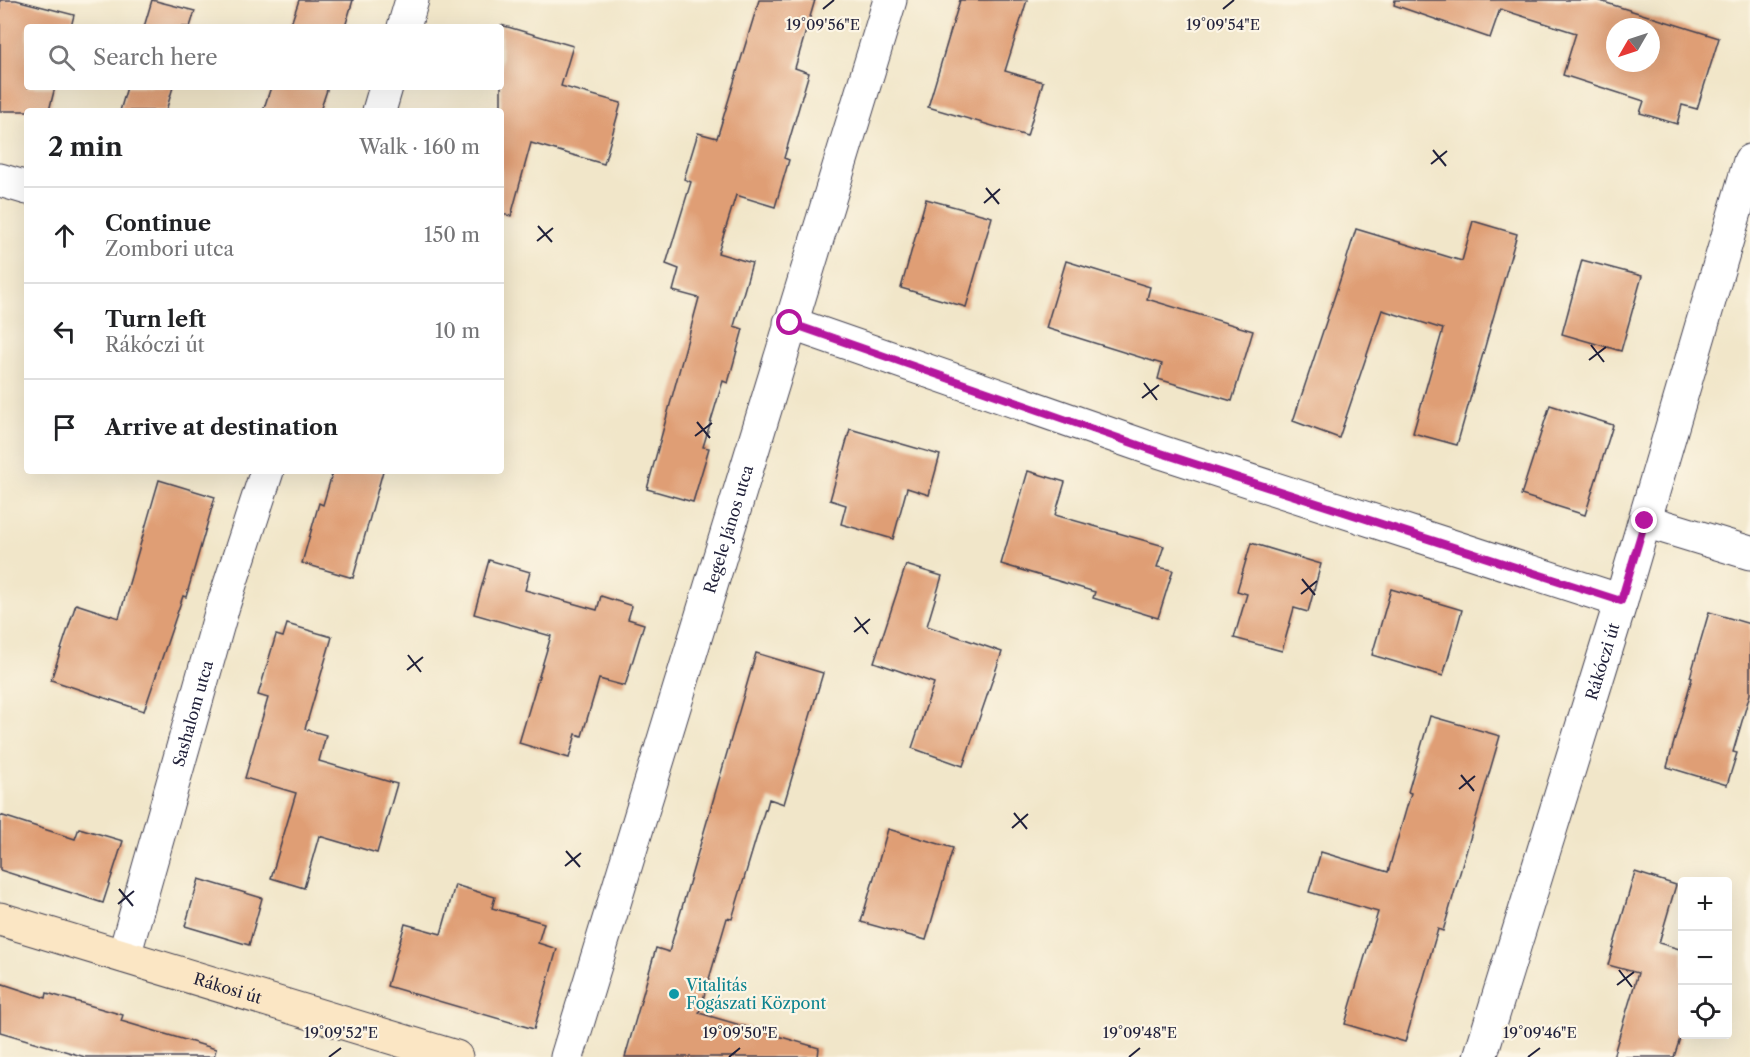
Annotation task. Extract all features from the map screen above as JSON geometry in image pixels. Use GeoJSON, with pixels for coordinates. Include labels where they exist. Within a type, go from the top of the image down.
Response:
{"type":"FeatureCollection","features":[{"type":"Feature","properties":{"kind":"main road","name":"Rákosi út"},"geometry":{"type":"LineString","coordinates":[[0,919],[456,1057]]}},
{"type":"Feature","properties":{"kind":"street"},"geometry":{"type":"LineString","coordinates":[[405,24],[412,0]]}},
{"type":"Feature","properties":{"kind":"street","name":"Regele János utca"},"geometry":{"type":"LineString","coordinates":[[567,1057],[890,0]]}},
{"type":"Feature","properties":{"kind":"street"},"geometry":{"type":"LineString","coordinates":[[380,108],[385,90]]}},
{"type":"Feature","properties":{"kind":"street","name":"Rákóczi út"},"geometry":{"type":"LineString","coordinates":[[1480,1057],[1621,601],[1750,161]]}},
{"type":"Feature","properties":{"kind":"street"},"geometry":{"type":"LineString","coordinates":[[0,180],[24,187]]}},
{"type":"Feature","properties":{"kind":"street"},"geometry":{"type":"LineString","coordinates":[[790,323],[1161,453],[1621,601]]}},
{"type":"Feature","properties":{"kind":"street","name":"Sashalom utca"},"geometry":{"type":"LineString","coordinates":[[124,956],[223,606],[266,474]]}},
{"type":"Feature","properties":{"kind":"street"},"geometry":{"type":"LineString","coordinates":[[1645,521],[1750,553]]}},
{"type":"Feature","properties":{"kind":"building"},"geometry":{"type":"Polygon","coordinates":[[[0,0],[16,0],[74,15],[72,24],[24,24],[24,90],[54,90],[50,108],[0,111],[0,0]]]}},
{"type":"Feature","properties":{"kind":"building"},"geometry":{"type":"Polygon","coordinates":[[[152,0],[195,11],[191,24],[145,24],[152,0]]]}},
{"type":"Feature","properties":{"kind":"building"},"geometry":{"type":"Polygon","coordinates":[[[299,0],[353,0],[346,24],[291,24],[299,0]]]}},
{"type":"Feature","properties":{"kind":"building"},"geometry":{"type":"Polygon","coordinates":[[[759,0],[815,0],[795,68],[809,73],[784,158],[789,160],[775,207],[736,195],[718,253],[752,263],[734,326],[743,329],[728,383],[723,381],[703,447],[709,448],[693,502],[647,489],[699,298],[673,291],[679,269],[666,264],[691,182],[684,179],[698,133],[717,138],[759,0]]]}},
{"type":"Feature","properties":{"kind":"building"},"geometry":{"type":"Polygon","coordinates":[[[960,0],[1027,0],[1005,71],[1043,82],[1027,136],[928,107],[960,0]]]}},
{"type":"Feature","properties":{"kind":"building"},"geometry":{"type":"Polygon","coordinates":[[[1395,0],[1597,0],[1655,18],[1606,18],[1606,72],[1660,72],[1660,20],[1719,38],[1697,109],[1682,105],[1677,124],[1640,113],[1644,101],[1563,75],[1576,33],[1500,9],[1490,38],[1394,5],[1395,0]]]}},
{"type":"Feature","properties":{"kind":"building"},"geometry":{"type":"Polygon","coordinates":[[[504,26],[573,46],[561,86],[621,103],[604,164],[531,143],[511,216],[504,215],[504,108],[501,108],[501,90],[504,90],[504,26]]]}},
{"type":"Feature","properties":{"kind":"building"},"geometry":{"type":"Polygon","coordinates":[[[126,90],[172,90],[167,108],[121,108],[126,90]]]}},
{"type":"Feature","properties":{"kind":"building"},"geometry":{"type":"Polygon","coordinates":[[[270,90],[327,90],[321,108],[264,108],[270,90]]]}},
{"type":"Feature","properties":{"kind":"building"},"geometry":{"type":"Polygon","coordinates":[[[926,199],[992,217],[966,307],[901,288],[926,199]]]}},
{"type":"Feature","properties":{"kind":"building"},"geometry":{"type":"Polygon","coordinates":[[[1473,221],[1517,234],[1457,445],[1413,433],[1443,329],[1382,310],[1339,438],[1293,421],[1356,229],[1462,261],[1473,221]]]}},
{"type":"Feature","properties":{"kind":"building"},"geometry":{"type":"Polygon","coordinates":[[[1582,260],[1642,276],[1621,351],[1562,334],[1582,260]]]}},
{"type":"Feature","properties":{"kind":"building"},"geometry":{"type":"Polygon","coordinates":[[[1066,261],[1150,287],[1147,299],[1253,331],[1232,401],[1158,379],[1162,364],[1046,328],[1066,261]]]}},
{"type":"Feature","properties":{"kind":"building"},"geometry":{"type":"Polygon","coordinates":[[[1550,405],[1613,425],[1585,515],[1521,495],[1550,405]]]}},
{"type":"Feature","properties":{"kind":"building"},"geometry":{"type":"Polygon","coordinates":[[[850,429],[940,455],[929,495],[907,488],[893,539],[841,524],[846,505],[830,500],[850,429]]]}},
{"type":"Feature","properties":{"kind":"building"},"geometry":{"type":"Polygon","coordinates":[[[1028,471],[1065,482],[1055,515],[1164,546],[1157,567],[1173,570],[1158,618],[1093,598],[1095,592],[1001,564],[1028,471]]]}},
{"type":"Feature","properties":{"kind":"building"},"geometry":{"type":"Polygon","coordinates":[[[332,474],[382,474],[353,578],[302,563],[319,503],[323,505],[332,474]]]}},
{"type":"Feature","properties":{"kind":"building"},"geometry":{"type":"Polygon","coordinates":[[[159,480],[215,497],[186,597],[183,596],[144,711],[51,680],[76,604],[119,618],[159,480]]]}},
{"type":"Feature","properties":{"kind":"building"},"geometry":{"type":"Polygon","coordinates":[[[1251,543],[1321,564],[1308,612],[1294,608],[1282,651],[1234,638],[1247,594],[1237,591],[1251,543]]]}},
{"type":"Feature","properties":{"kind":"building"},"geometry":{"type":"Polygon","coordinates":[[[489,560],[530,572],[525,590],[597,610],[601,596],[632,606],[628,619],[644,624],[625,686],[599,679],[582,736],[576,734],[569,758],[519,743],[551,636],[474,614],[489,560]]]}},
{"type":"Feature","properties":{"kind":"building"},"geometry":{"type":"Polygon","coordinates":[[[906,565],[942,576],[927,626],[1002,652],[963,766],[912,748],[934,683],[874,662],[906,565]]]}},
{"type":"Feature","properties":{"kind":"building"},"geometry":{"type":"Polygon","coordinates":[[[1391,589],[1462,610],[1443,676],[1372,655],[1391,589]]]}},
{"type":"Feature","properties":{"kind":"building"},"geometry":{"type":"Polygon","coordinates":[[[1709,612],[1750,624],[1750,694],[1733,752],[1737,753],[1727,785],[1667,767],[1709,612]]]}},
{"type":"Feature","properties":{"kind":"building"},"geometry":{"type":"Polygon","coordinates":[[[287,624],[332,637],[305,729],[326,735],[319,761],[397,784],[377,853],[319,836],[304,888],[271,878],[296,793],[245,778],[268,698],[258,695],[276,635],[283,637],[287,624]]]}},
{"type":"Feature","properties":{"kind":"building"},"geometry":{"type":"Polygon","coordinates":[[[756,653],[823,673],[784,804],[769,799],[732,919],[727,918],[699,1013],[819,1048],[818,1057],[625,1057],[656,948],[669,952],[756,653]]]}},
{"type":"Feature","properties":{"kind":"building"},"geometry":{"type":"Polygon","coordinates":[[[1430,716],[1500,736],[1443,931],[1438,929],[1405,1042],[1345,1024],[1378,912],[1309,892],[1321,852],[1388,872],[1430,716]]]}},
{"type":"Feature","properties":{"kind":"building"},"geometry":{"type":"Polygon","coordinates":[[[0,815],[75,839],[79,828],[123,841],[103,903],[0,870],[0,815]]]}},
{"type":"Feature","properties":{"kind":"building"},"geometry":{"type":"Polygon","coordinates":[[[888,829],[953,848],[926,940],[861,922],[888,829]]]}},
{"type":"Feature","properties":{"kind":"building"},"geometry":{"type":"Polygon","coordinates":[[[1635,872],[1676,885],[1659,943],[1678,949],[1680,1039],[1674,1057],[1613,1057],[1638,973],[1608,965],[1635,872]]]}},
{"type":"Feature","properties":{"kind":"building"},"geometry":{"type":"Polygon","coordinates":[[[199,879],[262,898],[249,945],[185,926],[199,879]]]}},
{"type":"Feature","properties":{"kind":"building"},"geometry":{"type":"Polygon","coordinates":[[[455,885],[495,897],[492,908],[544,923],[538,943],[557,949],[534,1029],[387,986],[405,924],[441,934],[455,885]]]}},
{"type":"Feature","properties":{"kind":"building"},"geometry":{"type":"Polygon","coordinates":[[[0,983],[46,998],[47,993],[123,1015],[121,1021],[216,1049],[214,1057],[85,1057],[0,1032],[0,983]]]}},
{"type":"Feature","properties":{"kind":"place","name":"Vitalitás Fogászati Központ"},"geometry":{"type":"Point","coordinates":[674,994]}},
{"type":"Feature","properties":{"kind":"route"},"geometry":{"type":"LineString","coordinates":[[790,323],[1161,453],[1621,601],[1645,521]]}}]}
